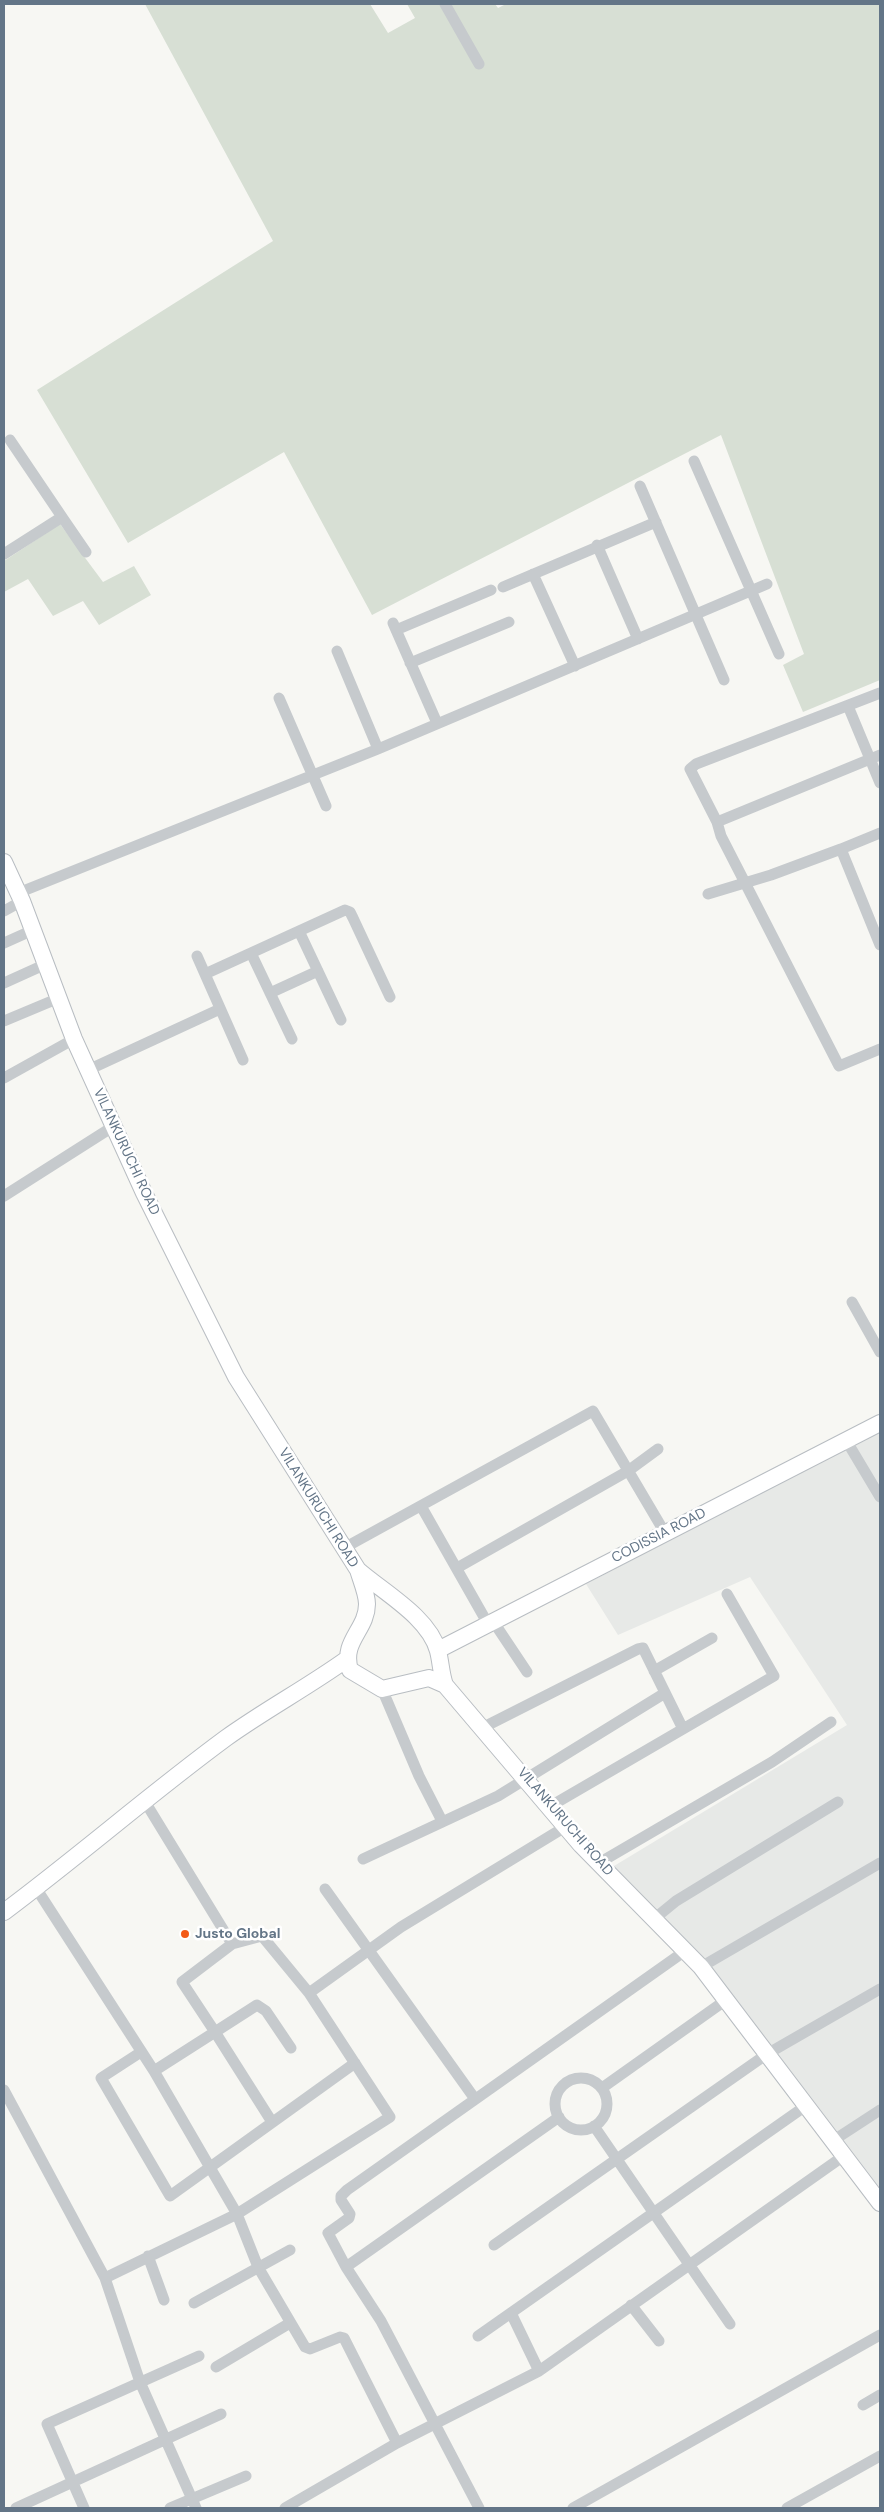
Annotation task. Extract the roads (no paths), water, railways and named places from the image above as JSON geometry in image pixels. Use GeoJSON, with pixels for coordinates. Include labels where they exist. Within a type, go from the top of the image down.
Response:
{"type":"FeatureCollection","features":[{"type":"Feature","properties":{"kind":"main road","name":"VILANKURUCHI ROAD"},"geometry":{"type":"LineString","coordinates":[[4,862],[33,930],[74,1039],[144,1193],[236,1378],[358,1570],[367,1604],[364,1620],[350,1643],[347,1659]]}},
{"type":"Feature","properties":{"kind":"main road","name":"CODISSIA ROAD"},"geometry":{"type":"LineString","coordinates":[[438,1650],[880,1422]]}},
{"type":"Feature","properties":{"kind":"main road"},"geometry":{"type":"LineString","coordinates":[[358,1570],[386,1594],[405,1606],[427,1630],[438,1650],[440,1672],[445,1685]]}},
{"type":"Feature","properties":{"kind":"main road"},"geometry":{"type":"LineString","coordinates":[[4,1912],[144,1800],[229,1736],[312,1684],[347,1659],[350,1670],[382,1689],[428,1678],[445,1685]]}},
{"type":"Feature","properties":{"kind":"main road","name":"VILANKURUCHI ROAD"},"geometry":{"type":"LineString","coordinates":[[445,1685],[566,1827],[701,1967],[880,2203]]}},
{"type":"Feature","properties":{"kind":"street"},"geometry":{"type":"LineString","coordinates":[[445,4],[479,64]]}},
{"type":"Feature","properties":{"kind":"street"},"geometry":{"type":"LineString","coordinates":[[10,440],[86,552]]}},
{"type":"Feature","properties":{"kind":"street"},"geometry":{"type":"LineString","coordinates":[[694,461],[779,654]]}},
{"type":"Feature","properties":{"kind":"street"},"geometry":{"type":"LineString","coordinates":[[640,486],[724,680]]}},
{"type":"Feature","properties":{"kind":"street"},"geometry":{"type":"LineString","coordinates":[[4,554],[62,517]]}},
{"type":"Feature","properties":{"kind":"street"},"geometry":{"type":"LineString","coordinates":[[503,587],[597,545],[656,522]]}},
{"type":"Feature","properties":{"kind":"street"},"geometry":{"type":"LineString","coordinates":[[597,545],[638,639]]}},
{"type":"Feature","properties":{"kind":"street"},"geometry":{"type":"LineString","coordinates":[[533,574],[575,666]]}},
{"type":"Feature","properties":{"kind":"street"},"geometry":{"type":"LineString","coordinates":[[4,911],[14,889],[378,749],[766,584]]}},
{"type":"Feature","properties":{"kind":"street"},"geometry":{"type":"LineString","coordinates":[[437,724],[394,627],[491,590]]}},
{"type":"Feature","properties":{"kind":"street"},"geometry":{"type":"LineString","coordinates":[[410,663],[509,622]]}},
{"type":"Feature","properties":{"kind":"street"},"geometry":{"type":"LineString","coordinates":[[337,651],[378,749]]}},
{"type":"Feature","properties":{"kind":"street"},"geometry":{"type":"LineString","coordinates":[[880,693],[696,764],[690,769],[717,822],[720,836],[839,1066],[880,1049]]}},
{"type":"Feature","properties":{"kind":"street"},"geometry":{"type":"LineString","coordinates":[[280,698],[326,806]]}},
{"type":"Feature","properties":{"kind":"street"},"geometry":{"type":"LineString","coordinates":[[848,706],[875,757],[880,783]]}},
{"type":"Feature","properties":{"kind":"street"},"geometry":{"type":"LineString","coordinates":[[717,822],[875,757]]}},
{"type":"Feature","properties":{"kind":"street"},"geometry":{"type":"LineString","coordinates":[[708,894],[771,875],[880,833]]}},
{"type":"Feature","properties":{"kind":"street"},"geometry":{"type":"LineString","coordinates":[[841,849],[880,945]]}},
{"type":"Feature","properties":{"kind":"street"},"geometry":{"type":"LineString","coordinates":[[205,974],[345,910],[350,912],[390,997]]}},
{"type":"Feature","properties":{"kind":"street"},"geometry":{"type":"LineString","coordinates":[[4,943],[33,930]]}},
{"type":"Feature","properties":{"kind":"street"},"geometry":{"type":"LineString","coordinates":[[299,931],[340,1020]]}},
{"type":"Feature","properties":{"kind":"street"},"geometry":{"type":"LineString","coordinates":[[252,953],[292,1039]]}},
{"type":"Feature","properties":{"kind":"street"},"geometry":{"type":"LineString","coordinates":[[197,956],[243,1060]]}},
{"type":"Feature","properties":{"kind":"street"},"geometry":{"type":"LineString","coordinates":[[4,983],[46,964]]}},
{"type":"Feature","properties":{"kind":"street"},"geometry":{"type":"LineString","coordinates":[[270,993],[318,971]]}},
{"type":"Feature","properties":{"kind":"street"},"geometry":{"type":"LineString","coordinates":[[4,1021],[59,998]]}},
{"type":"Feature","properties":{"kind":"street"},"geometry":{"type":"LineString","coordinates":[[88,1070],[220,1009]]}},
{"type":"Feature","properties":{"kind":"street"},"geometry":{"type":"LineString","coordinates":[[4,1078],[74,1039]]}},
{"type":"Feature","properties":{"kind":"street"},"geometry":{"type":"LineString","coordinates":[[4,1196],[114,1126]]}},
{"type":"Feature","properties":{"kind":"street"},"geometry":{"type":"LineString","coordinates":[[852,1302],[879,1348]]}},
{"type":"Feature","properties":{"kind":"street"},"geometry":{"type":"LineString","coordinates":[[344,1548],[593,1411],[665,1533]]}},
{"type":"Feature","properties":{"kind":"street"},"geometry":{"type":"LineString","coordinates":[[846,1440],[880,1497]]}},
{"type":"Feature","properties":{"kind":"street"},"geometry":{"type":"LineString","coordinates":[[457,1568],[628,1471],[658,1449]]}},
{"type":"Feature","properties":{"kind":"street"},"geometry":{"type":"LineString","coordinates":[[422,1506],[490,1622],[527,1672]]}},
{"type":"Feature","properties":{"kind":"street"},"geometry":{"type":"LineString","coordinates":[[549,1807],[774,1676],[727,1594]]}},
{"type":"Feature","properties":{"kind":"street"},"geometry":{"type":"LineString","coordinates":[[654,1670],[712,1638]]}},
{"type":"Feature","properties":{"kind":"street"},"geometry":{"type":"LineString","coordinates":[[482,1728],[643,1648],[683,1729]]}},
{"type":"Feature","properties":{"kind":"street"},"geometry":{"type":"LineString","coordinates":[[382,1689],[419,1776],[442,1821]]}},
{"type":"Feature","properties":{"kind":"street"},"geometry":{"type":"LineString","coordinates":[[363,1859],[498,1796],[665,1693]]}},
{"type":"Feature","properties":{"kind":"street"},"geometry":{"type":"LineString","coordinates":[[599,1863],[772,1762],[831,1722]]}},
{"type":"Feature","properties":{"kind":"street"},"geometry":{"type":"LineString","coordinates":[[144,1800],[232,1944]]}},
{"type":"Feature","properties":{"kind":"street"},"geometry":{"type":"LineString","coordinates":[[654,1919],[676,1901],[838,1802]]}},
{"type":"Feature","properties":{"kind":"street"},"geometry":{"type":"LineString","coordinates":[[309,1993],[369,1950],[566,1827]]}},
{"type":"Feature","properties":{"kind":"street"},"geometry":{"type":"LineString","coordinates":[[701,1967],[880,1863]]}},
{"type":"Feature","properties":{"kind":"street"},"geometry":{"type":"LineString","coordinates":[[36,1888],[154,2071],[208,2169],[237,2214],[258,2267],[305,2348],[310,2349],[340,2337],[344,2338],[397,2443]]}},
{"type":"Feature","properties":{"kind":"street"},"geometry":{"type":"LineString","coordinates":[[325,1889],[475,2099]]}},
{"type":"Feature","properties":{"kind":"street"},"geometry":{"type":"LineString","coordinates":[[105,2278],[237,2214],[390,2117],[309,1993],[262,1936],[232,1944],[182,1982],[272,2122]]}},
{"type":"Feature","properties":{"kind":"street"},"geometry":{"type":"LineString","coordinates":[[479,2508],[381,2321],[346,2267],[328,2233],[349,2218],[350,2214],[341,2200],[341,2196],[685,1951]]}},
{"type":"Feature","properties":{"kind":"street"},"geometry":{"type":"LineString","coordinates":[[494,2245],[767,2054],[880,1989]]}},
{"type":"Feature","properties":{"kind":"street"},"geometry":{"type":"LineString","coordinates":[[602,2088],[726,2000]]}},
{"type":"Feature","properties":{"kind":"street"},"geometry":{"type":"LineString","coordinates":[[154,2071],[257,2005],[266,2011],[290,2048]]}},
{"type":"Feature","properties":{"kind":"street"},"geometry":{"type":"LineString","coordinates":[[141,2052],[100,2078],[170,2196],[355,2063]]}},
{"type":"Feature","properties":{"kind":"street"},"geometry":{"type":"LineString","coordinates":[[579,2078],[595,2082],[602,2088],[607,2104],[606,2113],[594,2126],[586,2129],[571,2128],[559,2117],[555,2100],[563,2085],[579,2078]]}},
{"type":"Feature","properties":{"kind":"street"},"geometry":{"type":"LineString","coordinates":[[4,2090],[105,2278],[140,2382],[194,2504]]}},
{"type":"Feature","properties":{"kind":"street"},"geometry":{"type":"LineString","coordinates":[[478,2336],[807,2105]]}},
{"type":"Feature","properties":{"kind":"street"},"geometry":{"type":"LineString","coordinates":[[834,2140],[880,2110]]}},
{"type":"Feature","properties":{"kind":"street"},"geometry":{"type":"LineString","coordinates":[[346,2267],[559,2117]]}},
{"type":"Feature","properties":{"kind":"street"},"geometry":{"type":"LineString","coordinates":[[594,2126],[652,2214],[730,2324]]}},
{"type":"Feature","properties":{"kind":"street"},"geometry":{"type":"LineString","coordinates":[[285,2508],[397,2443],[539,2370],[845,2155]]}},
{"type":"Feature","properties":{"kind":"street"},"geometry":{"type":"LineString","coordinates":[[194,2303],[290,2250]]}},
{"type":"Feature","properties":{"kind":"street"},"geometry":{"type":"LineString","coordinates":[[148,2256],[164,2300]]}},
{"type":"Feature","properties":{"kind":"street"},"geometry":{"type":"LineString","coordinates":[[631,2306],[659,2341]]}},
{"type":"Feature","properties":{"kind":"street"},"geometry":{"type":"LineString","coordinates":[[511,2312],[539,2370]]}},
{"type":"Feature","properties":{"kind":"street"},"geometry":{"type":"LineString","coordinates":[[216,2367],[290,2323]]}},
{"type":"Feature","properties":{"kind":"street"},"geometry":{"type":"LineString","coordinates":[[573,2508],[880,2335]]}},
{"type":"Feature","properties":{"kind":"street"},"geometry":{"type":"LineString","coordinates":[[84,2508],[46,2424],[199,2356]]}},
{"type":"Feature","properties":{"kind":"street"},"geometry":{"type":"LineString","coordinates":[[863,2404],[880,2395]]}},
{"type":"Feature","properties":{"kind":"street"},"geometry":{"type":"LineString","coordinates":[[16,2508],[73,2483],[165,2438],[221,2414]]}},
{"type":"Feature","properties":{"kind":"street"},"geometry":{"type":"LineString","coordinates":[[787,2508],[880,2456]]}},
{"type":"Feature","properties":{"kind":"street"},"geometry":{"type":"LineString","coordinates":[[170,2508],[194,2504],[246,2476]]}},
{"type":"Feature","properties":{"kind":"place","name":"Justo Global"},"geometry":{"type":"Point","coordinates":[185,1934]}}]}
